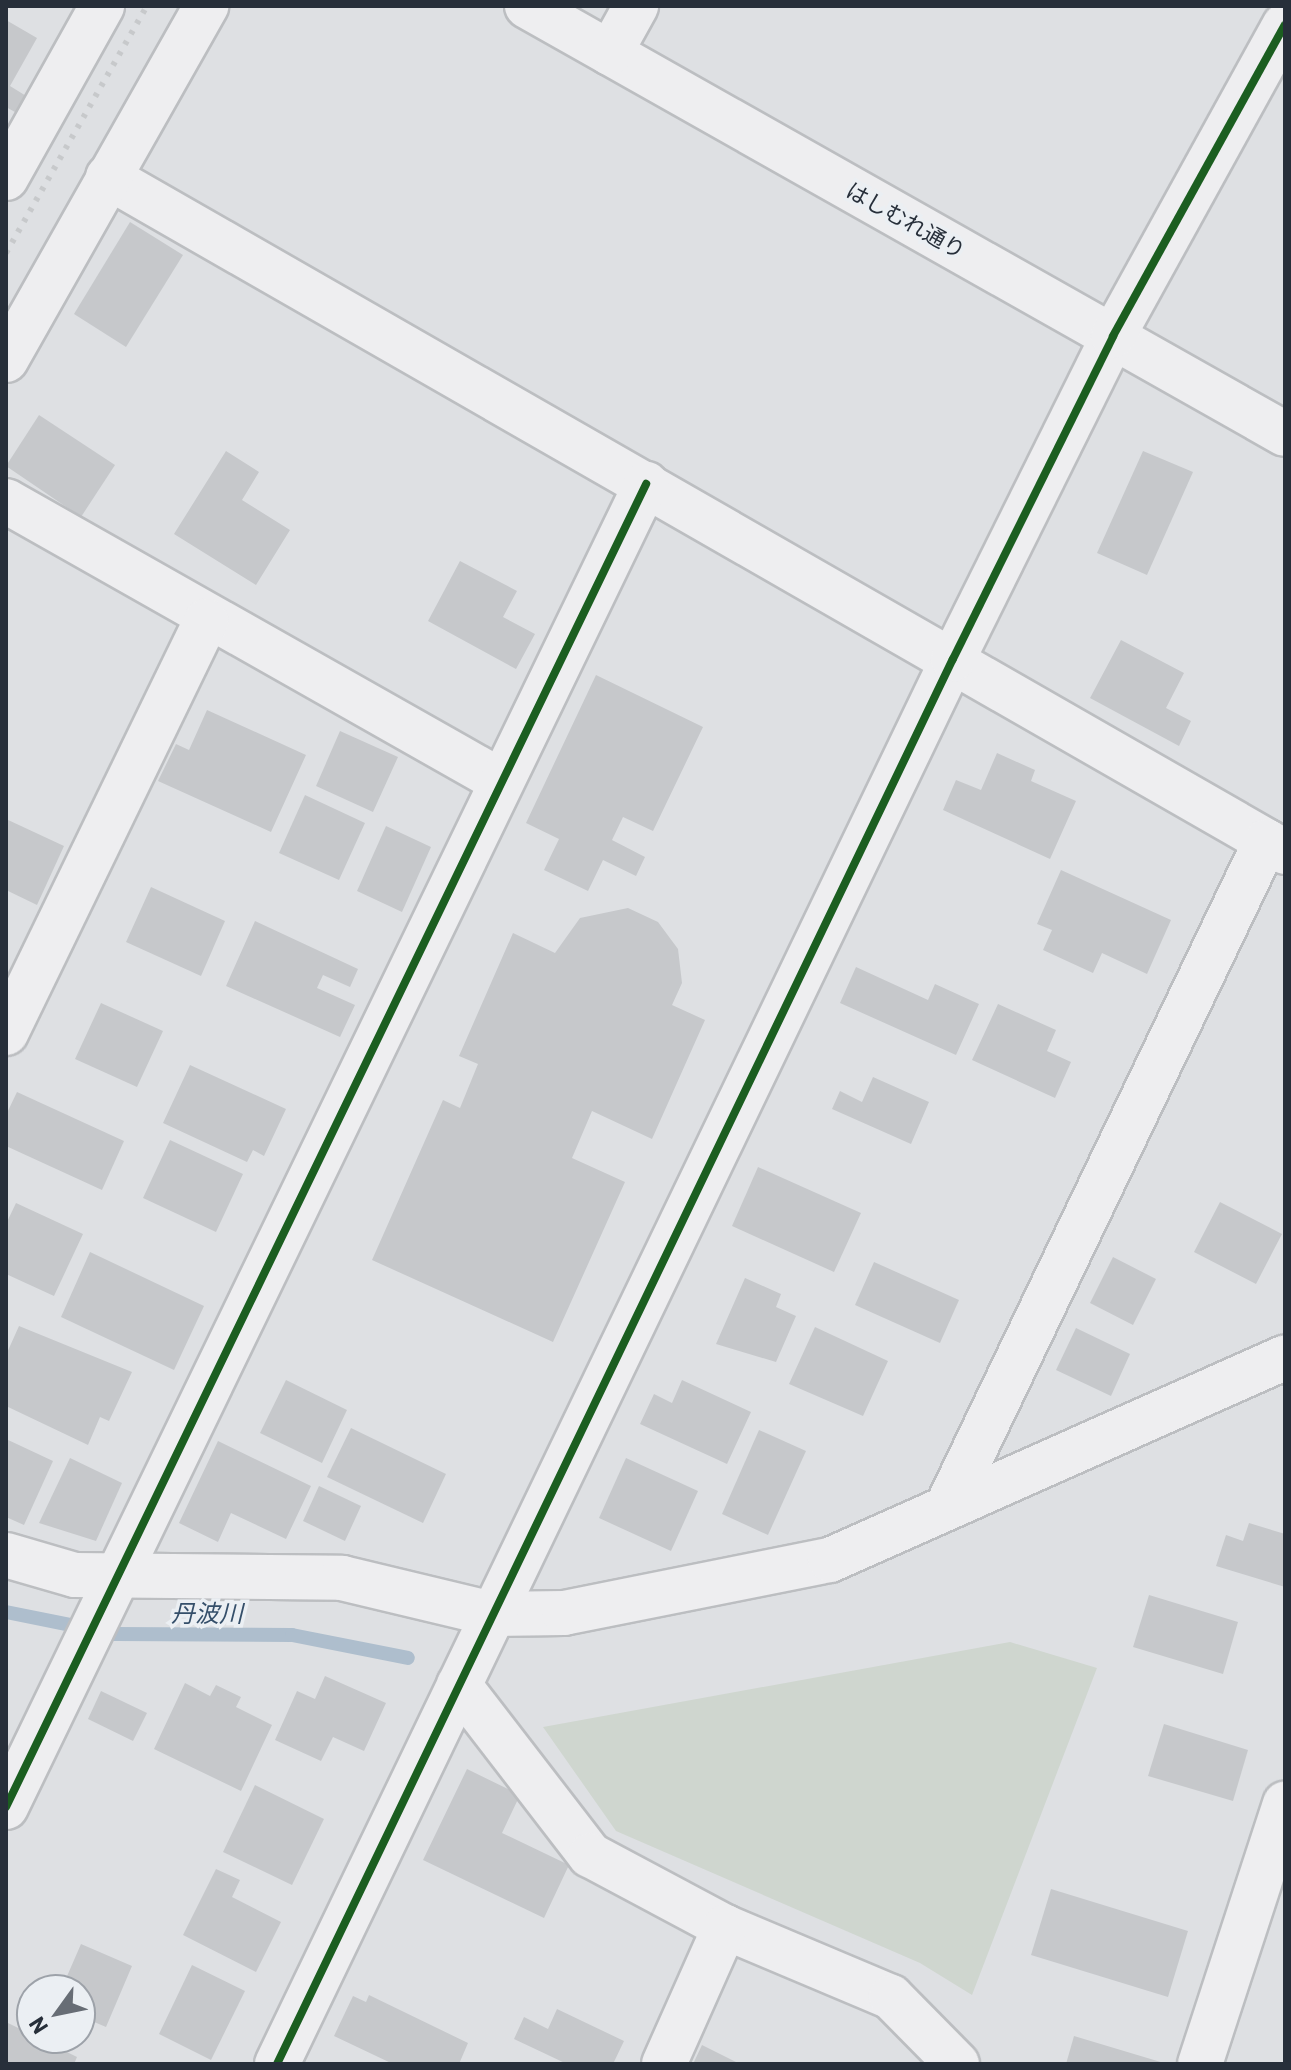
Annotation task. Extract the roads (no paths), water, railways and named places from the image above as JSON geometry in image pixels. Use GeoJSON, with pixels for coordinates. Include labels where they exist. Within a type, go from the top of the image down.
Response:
{"type":"FeatureCollection","features":[{"type":"Feature","properties":{"kind":"street"},"geometry":{"type":"LineString","coordinates":[[6,178],[102,6]]}},
{"type":"Feature","properties":{"kind":"street"},"geometry":{"type":"LineString","coordinates":[[6,360],[206,6]]}},
{"type":"Feature","properties":{"kind":"street","name":"はしむれ通り"},"geometry":{"type":"LineString","coordinates":[[527,6],[1285,434]]}},
{"type":"Feature","properties":{"kind":"street"},"geometry":{"type":"LineString","coordinates":[[610,53],[636,6]]}},
{"type":"Feature","properties":{"kind":"street"},"geometry":{"type":"LineString","coordinates":[[277,2064],[953,659],[1113,336],[1285,25]]}},
{"type":"Feature","properties":{"kind":"street"},"geometry":{"type":"LineString","coordinates":[[108,177],[1275,846],[948,1505]]}},
{"type":"Feature","properties":{"kind":"street"},"geometry":{"type":"LineString","coordinates":[[6,1807],[499,780],[646,484]]}},
{"type":"Feature","properties":{"kind":"street"},"geometry":{"type":"LineString","coordinates":[[6,501],[206,621],[499,780]]}},
{"type":"Feature","properties":{"kind":"street"},"geometry":{"type":"LineString","coordinates":[[6,1033],[206,621]]}},
{"type":"Feature","properties":{"kind":"street"},"geometry":{"type":"LineString","coordinates":[[6,1555],[75,1575],[110,1594],[342,1578],[492,1614],[564,1613],[830,1560],[1285,1357]]}},
{"type":"Feature","properties":{"kind":"street"},"geometry":{"type":"LineString","coordinates":[[459,1685],[590,1855],[725,1927],[891,1997],[957,2064]]}},
{"type":"Feature","properties":{"kind":"street"},"geometry":{"type":"LineString","coordinates":[[1200,2064],[1285,1804]]}},
{"type":"Feature","properties":{"kind":"street"},"geometry":{"type":"LineString","coordinates":[[664,2064],[725,1927]]}},
{"type":"Feature","properties":{"kind":"waterway","name":"丹波川"},"geometry":{"type":"LineString","coordinates":[[6,1612],[115,1634],[292,1635],[408,1658]]}},
{"type":"Feature","properties":{"kind":"railway"},"geometry":{"type":"LineString","coordinates":[[6,253],[147,6]]}}]}
